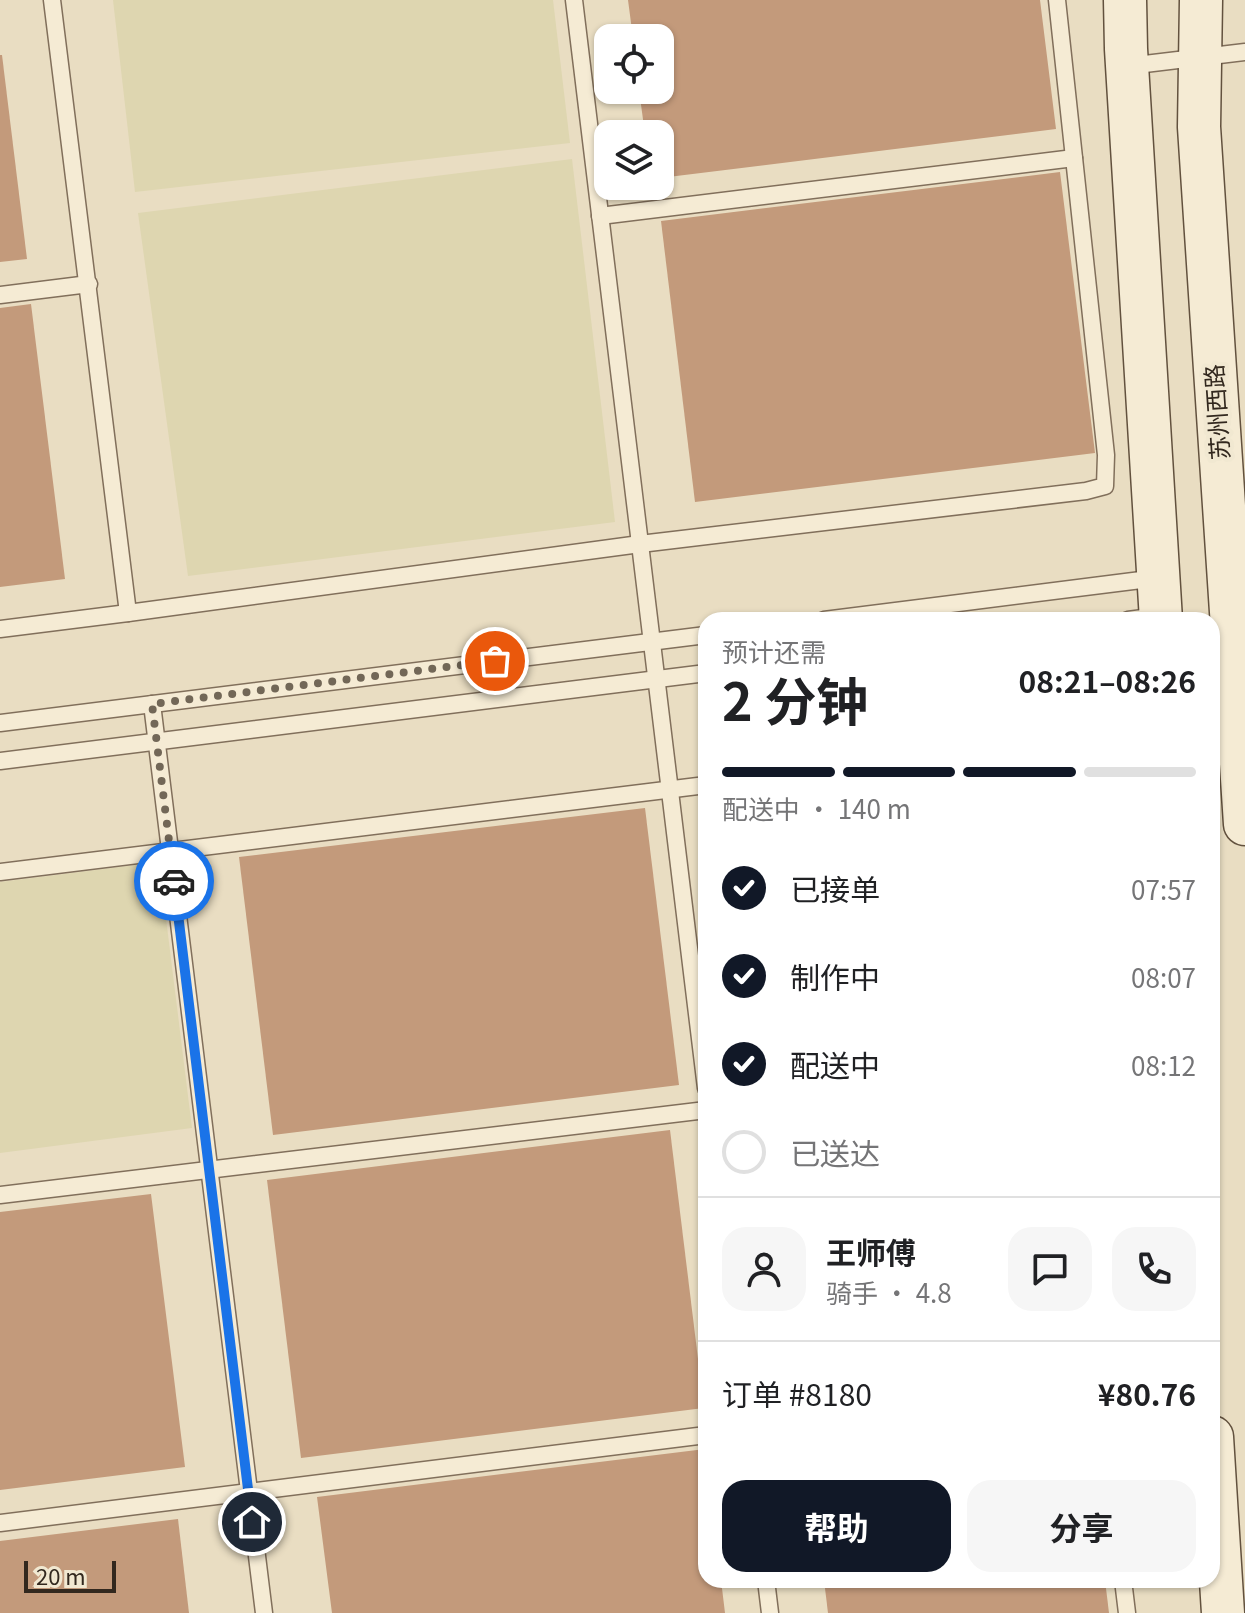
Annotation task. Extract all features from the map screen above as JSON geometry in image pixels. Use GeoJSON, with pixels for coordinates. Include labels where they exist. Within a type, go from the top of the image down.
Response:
{"type":"FeatureCollection","features":[{"type":"Feature","properties":{"kind":"main road"},"geometry":{"type":"LineString","coordinates":[[1125,0],[1152,608]]}},
{"type":"Feature","properties":{"kind":"main road","name":"苏州西路"},"geometry":{"type":"LineString","coordinates":[[1201,0],[1199,127],[1226,424],[1245,824]]}},
{"type":"Feature","properties":{"kind":"main road"},"geometry":{"type":"LineString","coordinates":[[1220,1565],[1223,1613]]}},
{"type":"Feature","properties":{"kind":"lane"},"geometry":{"type":"LineString","coordinates":[[52,0],[128,613]]}},
{"type":"Feature","properties":{"kind":"lane"},"geometry":{"type":"LineString","coordinates":[[574,0],[698,1023]]}},
{"type":"Feature","properties":{"kind":"lane"},"geometry":{"type":"LineString","coordinates":[[0,629],[640,544],[1086,491],[1105,486],[1106,455],[1057,0]]}},
{"type":"Feature","properties":{"kind":"lane"},"geometry":{"type":"LineString","coordinates":[[1127,66],[1245,52]]}},
{"type":"Feature","properties":{"kind":"lane"},"geometry":{"type":"LineString","coordinates":[[600,216],[1074,158]]}},
{"type":"Feature","properties":{"kind":"lane"},"geometry":{"type":"LineString","coordinates":[[0,295],[89,284]]}},
{"type":"Feature","properties":{"kind":"lane"},"geometry":{"type":"LineString","coordinates":[[1043,612],[1152,608]]}},
{"type":"Feature","properties":{"kind":"lane"},"geometry":{"type":"LineString","coordinates":[[0,723],[698,636]]}},
{"type":"Feature","properties":{"kind":"lane"},"geometry":{"type":"LineString","coordinates":[[0,761],[698,674]]}},
{"type":"Feature","properties":{"kind":"lane"},"geometry":{"type":"LineString","coordinates":[[152,704],[264,1613]]}},
{"type":"Feature","properties":{"kind":"lane"},"geometry":{"type":"LineString","coordinates":[[0,872],[698,786]]}},
{"type":"Feature","properties":{"kind":"lane"},"geometry":{"type":"LineString","coordinates":[[0,1195],[698,1111]]}},
{"type":"Feature","properties":{"kind":"lane"},"geometry":{"type":"LineString","coordinates":[[0,1523],[698,1436]]}},
{"type":"Feature","properties":{"kind":"lane"},"geometry":{"type":"LineString","coordinates":[[767,1588],[770,1613]]}},
{"type":"Feature","properties":{"kind":"lane"},"geometry":{"type":"LineString","coordinates":[[1124,1588],[1127,1613]]}},
{"type":"Feature","properties":{"kind":"shaded area"},"geometry":{"type":"Polygon","coordinates":[[[113,0],[553,0],[570,143],[135,192],[113,0]]]}},
{"type":"Feature","properties":{"kind":"shaded area"},"geometry":{"type":"Polygon","coordinates":[[[572,159],[615,522],[188,576],[138,213],[572,159]]]}},
{"type":"Feature","properties":{"kind":"shaded area"},"geometry":{"type":"Polygon","coordinates":[[[159,862],[192,1128],[0,1153],[0,882],[159,862]]]}},
{"type":"Feature","properties":{"kind":"building"},"geometry":{"type":"Polygon","coordinates":[[[628,0],[1040,0],[1056,129],[674,176],[674,120],[643,120],[641,104],[674,104],[674,24],[631,24],[628,0]]]}},
{"type":"Feature","properties":{"kind":"building"},"geometry":{"type":"Polygon","coordinates":[[[0,55],[27,259],[0,262],[0,55]]]}},
{"type":"Feature","properties":{"kind":"building"},"geometry":{"type":"Polygon","coordinates":[[[1060,172],[1095,453],[695,502],[661,221],[1060,172]]]}},
{"type":"Feature","properties":{"kind":"building"},"geometry":{"type":"Polygon","coordinates":[[[31,304],[65,579],[0,587],[0,308],[31,304]]]}},
{"type":"Feature","properties":{"kind":"building"},"geometry":{"type":"Polygon","coordinates":[[[645,808],[679,1085],[273,1135],[239,857],[645,808]]]}},
{"type":"Feature","properties":{"kind":"building"},"geometry":{"type":"Polygon","coordinates":[[[670,1130],[698,1359],[698,1409],[301,1458],[267,1180],[670,1130]]]}},
{"type":"Feature","properties":{"kind":"building"},"geometry":{"type":"Polygon","coordinates":[[[151,1194],[185,1467],[0,1490],[0,1212],[151,1194]]]}},
{"type":"Feature","properties":{"kind":"building"},"geometry":{"type":"Polygon","coordinates":[[[698,1450],[698,1588],[722,1588],[725,1613],[332,1613],[317,1497],[698,1450]]]}},
{"type":"Feature","properties":{"kind":"building"},"geometry":{"type":"Polygon","coordinates":[[[178,1519],[189,1613],[0,1613],[0,1541],[178,1519]]]}},
{"type":"Feature","properties":{"kind":"building"},"geometry":{"type":"Polygon","coordinates":[[[825,1588],[1106,1588],[1109,1613],[828,1613],[825,1588]]]}},
{"type":"Feature","properties":{"kind":"way so far"},"geometry":{"type":"LineString","coordinates":[[174,881],[152,704],[495,661]]}},
{"type":"Feature","properties":{"kind":"route"},"geometry":{"type":"LineString","coordinates":[[174,881],[252,1522]]}}]}
